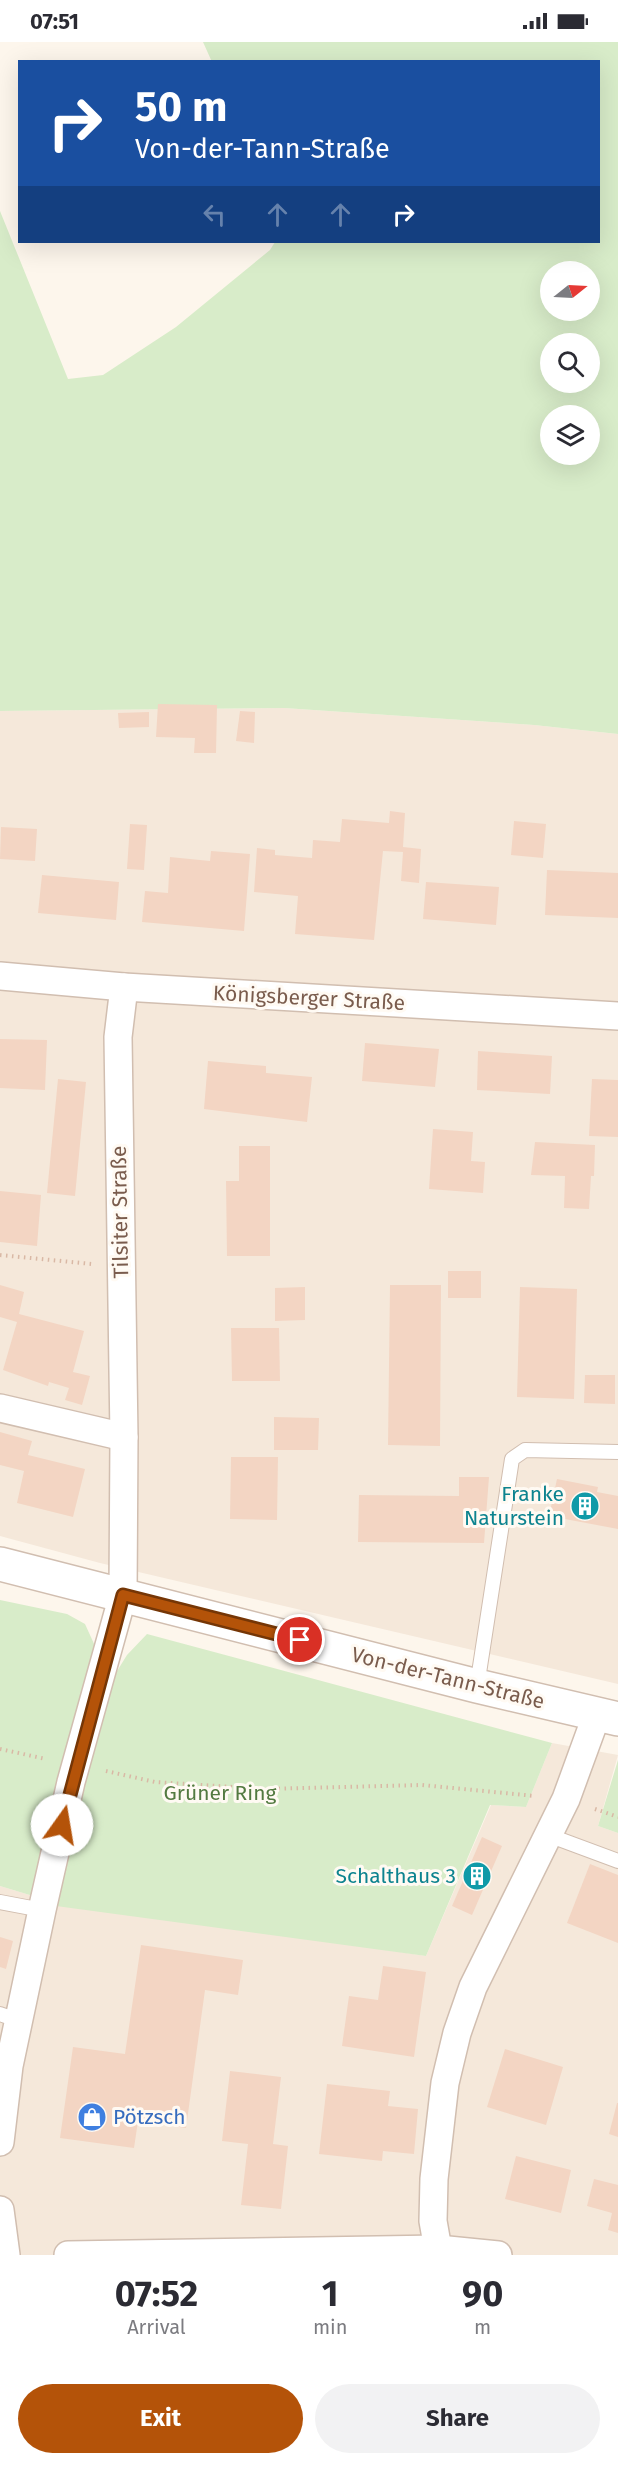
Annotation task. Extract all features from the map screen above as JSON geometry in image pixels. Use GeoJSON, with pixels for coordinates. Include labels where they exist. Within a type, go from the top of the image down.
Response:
{"type":"FeatureCollection","features":[{"type":"Feature","properties":{"kind":"street","name":"Königsberger Straße"},"geometry":{"type":"LineString","coordinates":[[0,976],[124,987],[618,1016]]}},
{"type":"Feature","properties":{"kind":"street","name":"Tilsiter Straße"},"geometry":{"type":"LineString","coordinates":[[0,2142],[9,2066],[10,2017],[42,1910],[76,1765],[123,1595],[124,1437],[118,1037],[124,987]]}},
{"type":"Feature","properties":{"kind":"street"},"geometry":{"type":"LineString","coordinates":[[0,1408],[124,1437]]}},
{"type":"Feature","properties":{"kind":"street","name":"Von-der-Tann-Straße"},"geometry":{"type":"LineString","coordinates":[[0,1564],[477,1686],[608,1717]]}},
{"type":"Feature","properties":{"kind":"street"},"geometry":{"type":"LineString","coordinates":[[438,2252],[433,2221],[434,2179],[445,2083],[457,2033],[473,1987],[608,1717]]}},
{"type":"Feature","properties":{"kind":"street"},"geometry":{"type":"LineString","coordinates":[[0,2210],[6,2255]]}},
{"type":"Feature","properties":{"kind":"street"},"geometry":{"type":"LineString","coordinates":[[68,2255],[438,2252],[498,2255]]}},
{"type":"Feature","properties":{"kind":"lane"},"geometry":{"type":"LineString","coordinates":[[477,1686],[512,1459],[525,1450],[618,1452]]}},
{"type":"Feature","properties":{"kind":"lane"},"geometry":{"type":"LineString","coordinates":[[548,1835],[618,1861]]}},
{"type":"Feature","properties":{"kind":"lane"},"geometry":{"type":"LineString","coordinates":[[0,1902],[42,1910]]}},
{"type":"Feature","properties":{"kind":"path"},"geometry":{"type":"LineString","coordinates":[[0,1255],[120,1266]]}},
{"type":"Feature","properties":{"kind":"path"},"geometry":{"type":"LineString","coordinates":[[0,1749],[155,1782],[265,1788],[422,1785],[566,1799],[618,1817]]}},
{"type":"Feature","properties":{"kind":"shaded area"},"geometry":{"type":"Polygon","coordinates":[[[284,708],[534,725],[618,734],[618,1684],[100,1563],[0,1536],[0,711],[284,708]]]}},
{"type":"Feature","properties":{"kind":"shaded area"},"geometry":{"type":"Polygon","coordinates":[[[552,1743],[618,1755],[598,1826],[618,1833],[618,2255],[0,2255],[0,1886],[33,1896],[426,1956],[491,1805],[526,1807],[552,1743]]]}},
{"type":"Feature","properties":{"kind":"green space"},"geometry":{"type":"Polygon","coordinates":[[[203,42],[618,42],[618,734],[534,725],[284,708],[0,711],[0,211],[68,379],[103,375],[176,327],[270,250],[274,243],[600,243],[600,60],[211,60],[203,42]]]}},
{"type":"Feature","properties":{"kind":"green space"},"geometry":{"type":"Polygon","coordinates":[[[0,1600],[67,1614],[85,1624],[95,1646],[33,1896],[0,1886],[0,1600]]]}},
{"type":"Feature","properties":{"kind":"green space","name":"Grüner Ring"},"geometry":{"type":"Polygon","coordinates":[[[147,1634],[552,1743],[526,1807],[490,1805],[426,1956],[56,1906],[101,1697],[127,1655],[147,1634]]]}},
{"type":"Feature","properties":{"kind":"green space"},"geometry":{"type":"Polygon","coordinates":[[[618,1760],[618,1833],[598,1826],[618,1760]]]}},
{"type":"Feature","properties":{"kind":"building"},"geometry":{"type":"Polygon","coordinates":[[[158,704],[217,705],[216,753],[194,753],[195,738],[156,737],[158,704]]]}},
{"type":"Feature","properties":{"kind":"building"},"geometry":{"type":"Polygon","coordinates":[[[240,711],[255,712],[254,743],[236,741],[240,711]]]}},
{"type":"Feature","properties":{"kind":"building"},"geometry":{"type":"Polygon","coordinates":[[[149,712],[149,727],[119,728],[118,713],[149,712]]]}},
{"type":"Feature","properties":{"kind":"building"},"geometry":{"type":"Polygon","coordinates":[[[390,811],[405,813],[403,847],[421,849],[419,883],[401,881],[403,852],[383,851],[374,940],[295,934],[298,896],[254,892],[257,848],[275,850],[275,855],[312,858],[313,840],[340,842],[342,819],[389,823],[390,811]]]}},
{"type":"Feature","properties":{"kind":"building"},"geometry":{"type":"Polygon","coordinates":[[[514,821],[546,824],[543,858],[511,855],[514,821]]]}},
{"type":"Feature","properties":{"kind":"building"},"geometry":{"type":"Polygon","coordinates":[[[130,824],[147,825],[144,870],[127,869],[130,824]]]}},
{"type":"Feature","properties":{"kind":"building"},"geometry":{"type":"Polygon","coordinates":[[[1,827],[37,829],[35,861],[0,859],[1,827]]]}},
{"type":"Feature","properties":{"kind":"building"},"geometry":{"type":"Polygon","coordinates":[[[211,851],[250,854],[244,931],[142,922],[145,891],[168,893],[170,857],[210,861],[211,851]]]}},
{"type":"Feature","properties":{"kind":"building"},"geometry":{"type":"Polygon","coordinates":[[[547,870],[618,873],[618,918],[545,915],[547,870]]]}},
{"type":"Feature","properties":{"kind":"building"},"geometry":{"type":"Polygon","coordinates":[[[42,875],[119,882],[116,920],[38,913],[42,875]]]}},
{"type":"Feature","properties":{"kind":"building"},"geometry":{"type":"Polygon","coordinates":[[[426,882],[499,887],[496,925],[423,919],[426,882]]]}},
{"type":"Feature","properties":{"kind":"building"},"geometry":{"type":"Polygon","coordinates":[[[0,1039],[47,1040],[45,1090],[0,1088],[0,1039]]]}},
{"type":"Feature","properties":{"kind":"building"},"geometry":{"type":"Polygon","coordinates":[[[365,1043],[439,1049],[435,1087],[362,1081],[365,1043]]]}},
{"type":"Feature","properties":{"kind":"building"},"geometry":{"type":"Polygon","coordinates":[[[478,1051],[552,1056],[550,1094],[477,1090],[478,1051]]]}},
{"type":"Feature","properties":{"kind":"building"},"geometry":{"type":"Polygon","coordinates":[[[208,1061],[266,1066],[266,1073],[312,1077],[307,1122],[204,1109],[208,1061]]]}},
{"type":"Feature","properties":{"kind":"building"},"geometry":{"type":"Polygon","coordinates":[[[58,1079],[86,1082],[75,1196],[47,1193],[58,1079]]]}},
{"type":"Feature","properties":{"kind":"building"},"geometry":{"type":"Polygon","coordinates":[[[592,1079],[618,1080],[618,1137],[589,1136],[592,1079]]]}},
{"type":"Feature","properties":{"kind":"building"},"geometry":{"type":"Polygon","coordinates":[[[433,1129],[473,1132],[471,1161],[485,1162],[483,1193],[429,1189],[433,1129]]]}},
{"type":"Feature","properties":{"kind":"building"},"geometry":{"type":"Polygon","coordinates":[[[535,1142],[595,1145],[594,1176],[591,1176],[589,1209],[564,1208],[565,1176],[531,1175],[535,1142]]]}},
{"type":"Feature","properties":{"kind":"building"},"geometry":{"type":"Polygon","coordinates":[[[239,1146],[270,1146],[270,1256],[227,1256],[226,1181],[239,1181],[239,1146]]]}},
{"type":"Feature","properties":{"kind":"building"},"geometry":{"type":"Polygon","coordinates":[[[0,1191],[41,1195],[37,1246],[0,1242],[0,1191]]]}},
{"type":"Feature","properties":{"kind":"building"},"geometry":{"type":"Polygon","coordinates":[[[448,1271],[481,1271],[481,1298],[448,1298],[448,1271]]]}},
{"type":"Feature","properties":{"kind":"building"},"geometry":{"type":"Polygon","coordinates":[[[0,1285],[24,1292],[19,1314],[84,1331],[73,1372],[90,1376],[82,1405],[65,1400],[69,1388],[49,1382],[48,1386],[3,1370],[17,1322],[0,1317],[0,1285]]]}},
{"type":"Feature","properties":{"kind":"building"},"geometry":{"type":"Polygon","coordinates":[[[390,1285],[441,1285],[440,1446],[388,1445],[390,1285]]]}},
{"type":"Feature","properties":{"kind":"building"},"geometry":{"type":"Polygon","coordinates":[[[305,1287],[305,1320],[275,1321],[275,1288],[305,1287]]]}},
{"type":"Feature","properties":{"kind":"building"},"geometry":{"type":"Polygon","coordinates":[[[520,1287],[577,1289],[574,1399],[517,1397],[520,1287]]]}},
{"type":"Feature","properties":{"kind":"building"},"geometry":{"type":"Polygon","coordinates":[[[231,1328],[279,1328],[280,1381],[232,1381],[231,1328]]]}},
{"type":"Feature","properties":{"kind":"building"},"geometry":{"type":"Polygon","coordinates":[[[585,1375],[615,1375],[615,1404],[584,1403],[585,1375]]]}},
{"type":"Feature","properties":{"kind":"building"},"geometry":{"type":"Polygon","coordinates":[[[274,1417],[319,1418],[318,1450],[274,1450],[274,1417]]]}},
{"type":"Feature","properties":{"kind":"building"},"geometry":{"type":"Polygon","coordinates":[[[0,1432],[32,1441],[28,1455],[85,1469],[73,1517],[17,1503],[24,1471],[0,1465],[0,1432]]]}},
{"type":"Feature","properties":{"kind":"building"},"geometry":{"type":"Polygon","coordinates":[[[231,1457],[278,1457],[277,1520],[230,1519],[231,1457]]]}},
{"type":"Feature","properties":{"kind":"building"},"geometry":{"type":"Polygon","coordinates":[[[459,1477],[489,1477],[484,1543],[358,1542],[359,1495],[459,1496],[459,1477]]]}},
{"type":"Feature","properties":{"kind":"building","name":"Franke Naturstein"},"geometry":{"type":"Polygon","coordinates":[[[557,1479],[598,1487],[597,1492],[618,1496],[618,1529],[549,1516],[557,1479]]]}},
{"type":"Feature","properties":{"kind":"building","name":"Schalthaus 3"},"geometry":{"type":"Polygon","coordinates":[[[482,1837],[502,1846],[472,1915],[452,1906],[482,1837]]]}},
{"type":"Feature","properties":{"kind":"building"},"geometry":{"type":"Polygon","coordinates":[[[590,1864],[618,1875],[618,1943],[567,1923],[590,1864]]]}},
{"type":"Feature","properties":{"kind":"building"},"geometry":{"type":"Polygon","coordinates":[[[0,1937],[13,1941],[6,1969],[0,1967],[0,1937]]]}},
{"type":"Feature","properties":{"kind":"building"},"geometry":{"type":"Polygon","coordinates":[[[141,1945],[243,1960],[238,1995],[205,1990],[186,2128],[138,2121],[134,2148],[60,2138],[73,2047],[125,2054],[141,1945]]]}},
{"type":"Feature","properties":{"kind":"building"},"geometry":{"type":"Polygon","coordinates":[[[383,1966],[426,1972],[414,2057],[342,2046],[349,1996],[378,2000],[383,1966]]]}},
{"type":"Feature","properties":{"kind":"building"},"geometry":{"type":"Polygon","coordinates":[[[505,2049],[563,2067],[546,2125],[487,2107],[505,2049]]]}},
{"type":"Feature","properties":{"kind":"building"},"geometry":{"type":"Polygon","coordinates":[[[230,2071],[281,2077],[273,2144],[288,2146],[281,2209],[241,2205],[248,2144],[222,2141],[230,2071]]]}},
{"type":"Feature","properties":{"kind":"building"},"geometry":{"type":"Polygon","coordinates":[[[327,2084],[390,2091],[388,2106],[418,2109],[414,2154],[383,2151],[382,2161],[319,2154],[327,2084]]]}},
{"type":"Feature","properties":{"kind":"building"},"geometry":{"type":"Polygon","coordinates":[[[618,2103],[618,2137],[609,2134],[618,2103]]]}},
{"type":"Feature","properties":{"kind":"building"},"geometry":{"type":"Polygon","coordinates":[[[516,2156],[571,2170],[561,2213],[505,2199],[516,2156]]]}},
{"type":"Feature","properties":{"kind":"building"},"geometry":{"type":"Polygon","coordinates":[[[594,2179],[618,2185],[618,2233],[608,2230],[612,2213],[587,2206],[594,2179]]]}},
{"type":"Feature","properties":{"kind":"place","name":"Franke Naturstein"},"geometry":{"type":"Point","coordinates":[585,1506]}},
{"type":"Feature","properties":{"kind":"place","name":"Schalthaus 3"},"geometry":{"type":"Point","coordinates":[477,1876]}},
{"type":"Feature","properties":{"kind":"place","name":"Pötzsch"},"geometry":{"type":"Point","coordinates":[92,2117]}},
{"type":"Feature","properties":{"kind":"route"},"geometry":{"type":"LineString","coordinates":[[62,1825],[71,1782],[123,1595],[300,1640]]}}]}
